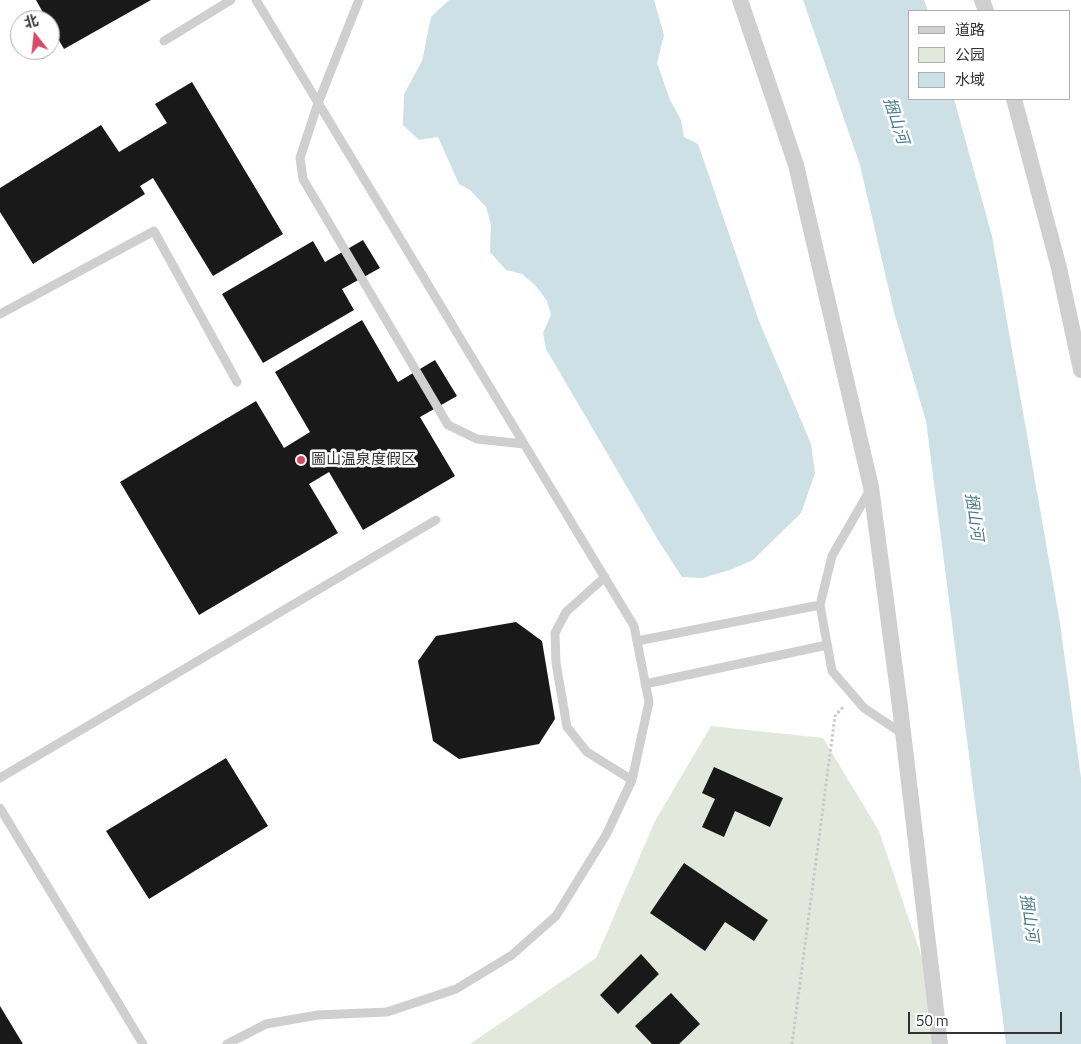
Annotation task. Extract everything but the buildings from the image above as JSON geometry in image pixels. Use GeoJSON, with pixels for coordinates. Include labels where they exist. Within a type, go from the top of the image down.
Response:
{"type":"FeatureCollection","features":[{"type":"Feature","properties":{"kind":"street"},"geometry":{"type":"LineString","coordinates":[[740,0],[796,165],[871,487],[904,734],[940,1044]]}},
{"type":"Feature","properties":{"kind":"street"},"geometry":{"type":"LineString","coordinates":[[1014,100],[1059,268],[1081,370]]}},
{"type":"Feature","properties":{"kind":"lane"},"geometry":{"type":"LineString","coordinates":[[164,41],[231,0]]}},
{"type":"Feature","properties":{"kind":"lane"},"geometry":{"type":"LineString","coordinates":[[227,1044],[266,1024],[318,1015],[387,1012],[456,989],[512,954],[556,916],[606,835],[632,780],[649,702],[634,626],[256,0]]}},
{"type":"Feature","properties":{"kind":"lane"},"geometry":{"type":"LineString","coordinates":[[359,0],[318,103],[300,158],[303,179],[448,425],[477,439],[524,444]]}},
{"type":"Feature","properties":{"kind":"lane"},"geometry":{"type":"LineString","coordinates":[[0,314],[154,231],[237,382]]}},
{"type":"Feature","properties":{"kind":"lane"},"geometry":{"type":"LineString","coordinates":[[871,487],[832,556],[820,605],[832,671],[864,708],[904,734]]}},
{"type":"Feature","properties":{"kind":"lane"},"geometry":{"type":"LineString","coordinates":[[0,778],[436,520]]}},
{"type":"Feature","properties":{"kind":"lane"},"geometry":{"type":"LineString","coordinates":[[605,577],[566,612],[555,633],[556,662],[567,727],[587,752],[632,780]]}},
{"type":"Feature","properties":{"kind":"lane"},"geometry":{"type":"LineString","coordinates":[[637,641],[820,605]]}},
{"type":"Feature","properties":{"kind":"lane"},"geometry":{"type":"LineString","coordinates":[[645,684],[827,645]]}},
{"type":"Feature","properties":{"kind":"lane"},"geometry":{"type":"LineString","coordinates":[[0,808],[143,1044]]}},
{"type":"Feature","properties":{"kind":"path"},"geometry":{"type":"LineString","coordinates":[[792,1044],[835,716],[853,696]]}},
{"type":"Feature","properties":{"kind":"green space"},"geometry":{"type":"Polygon","coordinates":[[[711,726],[823,738],[879,831],[940,1011],[938,1044],[470,1044],[596,958],[655,821],[711,726]]]}},
{"type":"Feature","properties":{"kind":"water"},"geometry":{"type":"Polygon","coordinates":[[[449,0],[654,0],[664,35],[657,63],[670,100],[681,120],[684,137],[698,144],[759,321],[811,444],[815,473],[801,513],[753,560],[730,570],[703,578],[682,577],[658,540],[546,349],[543,333],[551,315],[547,301],[536,286],[522,274],[506,270],[490,252],[491,225],[486,207],[470,190],[459,184],[438,137],[419,140],[403,125],[404,94],[422,61],[431,17],[449,0]]]}},
{"type":"Feature","properties":{"kind":"water","name":"捆山河"},"geometry":{"type":"Polygon","coordinates":[[[803,0],[924,0],[928,10],[908,10],[908,100],[954,100],[992,236],[1060,623],[1081,778],[1081,1044],[1006,1044],[926,421],[894,312],[860,165],[803,0]]]}},
{"type":"Feature","properties":{"kind":"place","name":"圌山温泉度假区"},"geometry":{"type":"Point","coordinates":[301,460]}}]}
